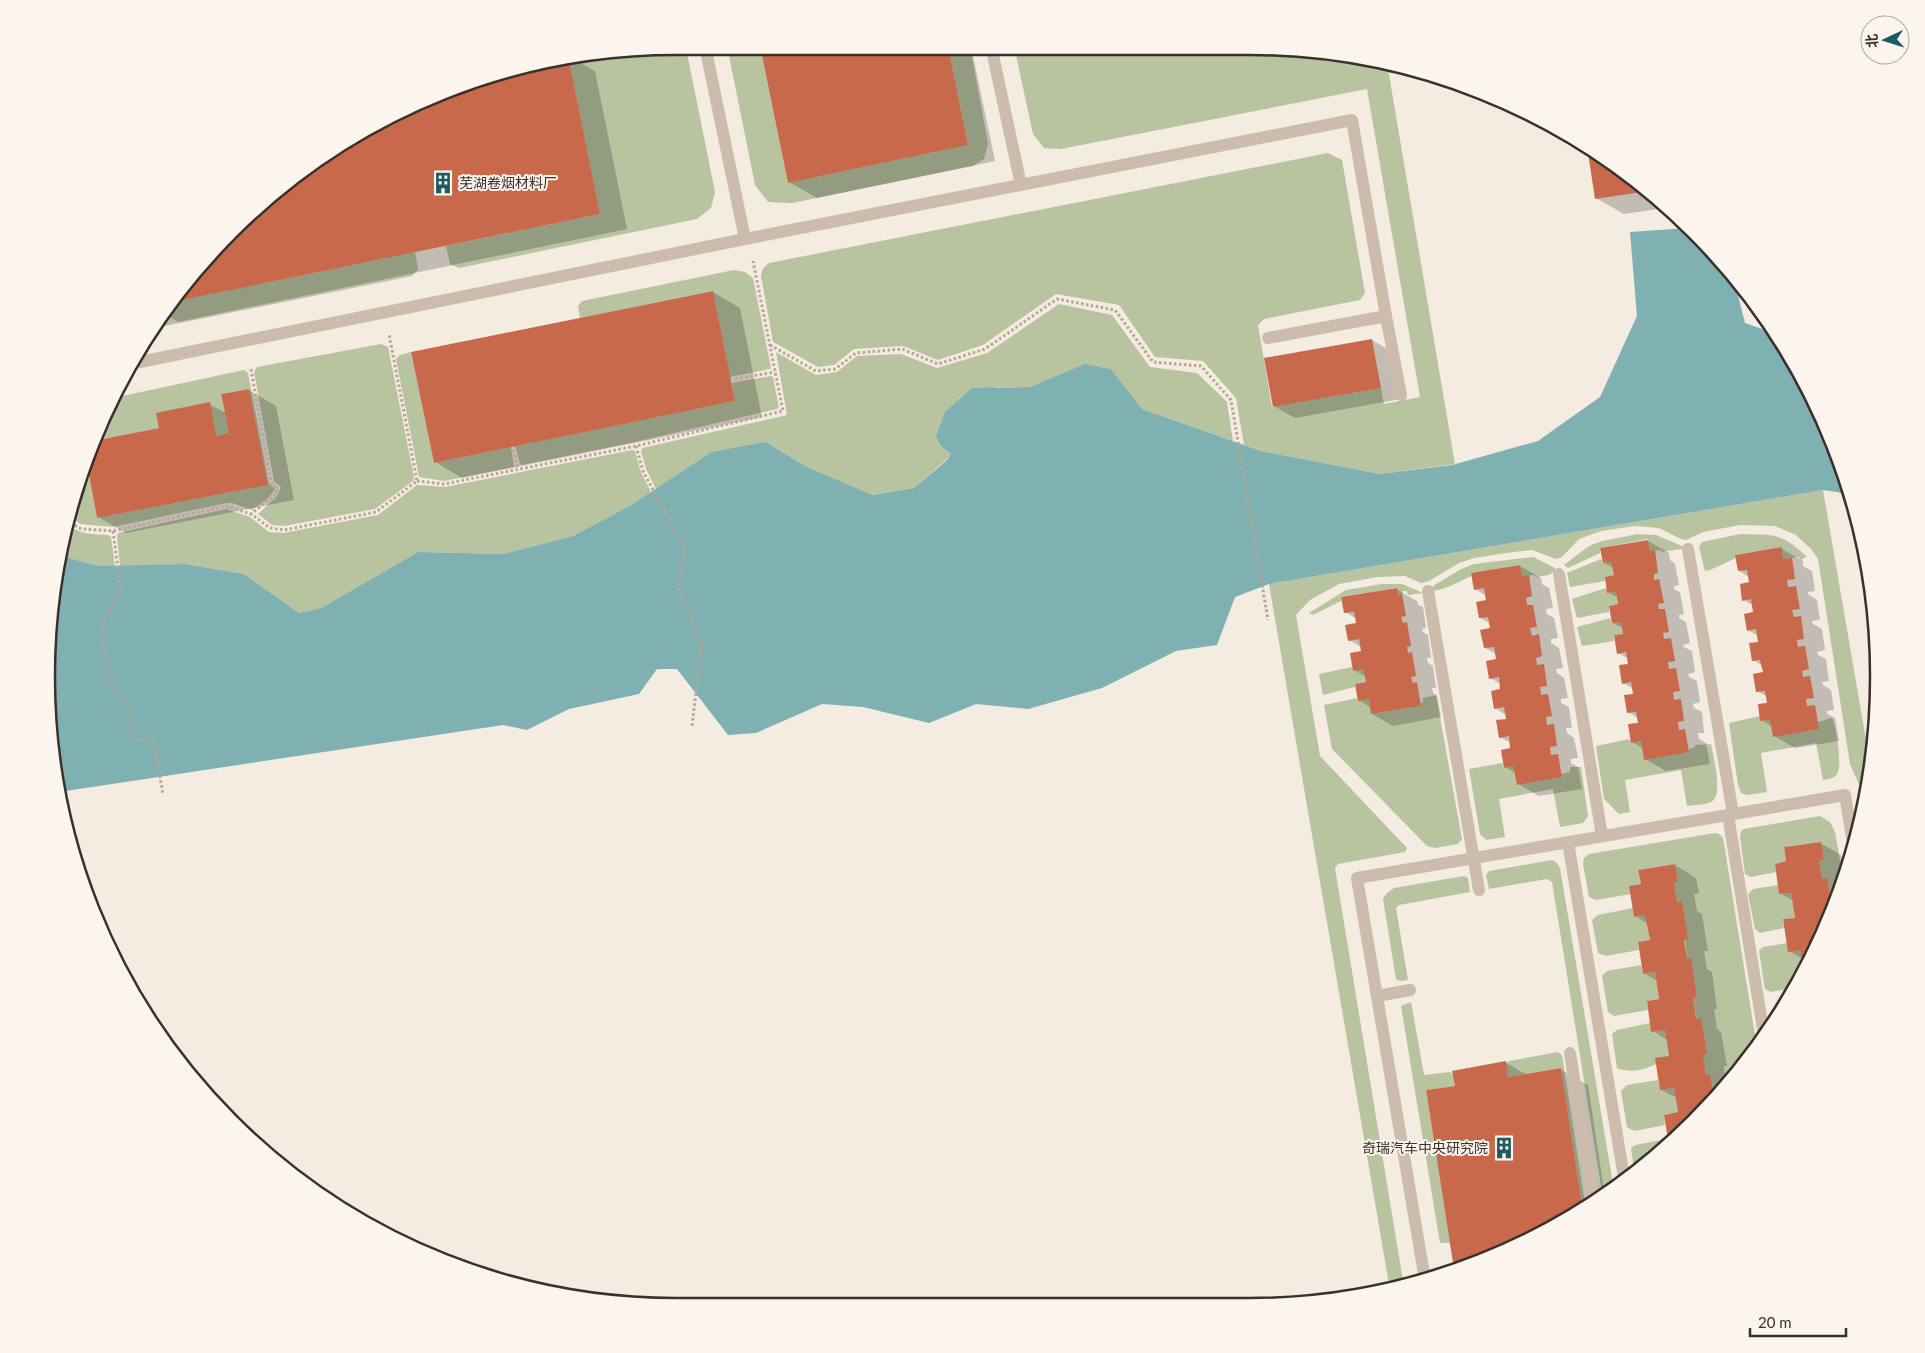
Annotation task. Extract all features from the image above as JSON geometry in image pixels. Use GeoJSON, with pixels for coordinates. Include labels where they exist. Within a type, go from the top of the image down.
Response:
{"type":"FeatureCollection","features":[{"type":"Feature","properties":{"kind":"lane"},"geometry":{"type":"LineString","coordinates":[[707,55],[745,239]]}},
{"type":"Feature","properties":{"kind":"lane"},"geometry":{"type":"LineString","coordinates":[[993,55],[1021,185]]}},
{"type":"Feature","properties":{"kind":"lane"},"geometry":{"type":"LineString","coordinates":[[141,362],[745,239],[1352,120],[1401,395]]}},
{"type":"Feature","properties":{"kind":"lane"},"geometry":{"type":"LineString","coordinates":[[1268,338],[1386,316]]}},
{"type":"Feature","properties":{"kind":"lane"},"geometry":{"type":"LineString","coordinates":[[1688,549],[1763,1026]]}},
{"type":"Feature","properties":{"kind":"lane"},"geometry":{"type":"LineString","coordinates":[[1558,574],[1602,836]]}},
{"type":"Feature","properties":{"kind":"lane"},"geometry":{"type":"LineString","coordinates":[[1428,591],[1479,890]]}},
{"type":"Feature","properties":{"kind":"lane"},"geometry":{"type":"LineString","coordinates":[[1424,1272],[1357,878],[1845,795],[1851,829]]}},
{"type":"Feature","properties":{"kind":"lane"},"geometry":{"type":"LineString","coordinates":[[1568,842],[1623,1173]]}},
{"type":"Feature","properties":{"kind":"lane"},"geometry":{"type":"LineString","coordinates":[[1377,996],[1410,990]]}},
{"type":"Feature","properties":{"kind":"lane"},"geometry":{"type":"LineString","coordinates":[[1570,1053],[1593,1193]]}},
{"type":"Feature","properties":{"kind":"path"},"geometry":{"type":"LineString","coordinates":[[74,525],[78,528],[114,532],[226,506],[251,514],[270,528],[284,530],[376,512],[417,481],[444,484],[636,446],[783,411],[755,268],[745,239]]}},
{"type":"Feature","properties":{"kind":"path"},"geometry":{"type":"LineString","coordinates":[[770,345],[816,371],[835,369],[856,352],[902,349],[938,364],[984,349],[1057,299],[1115,310],[1152,362],[1201,366],[1232,400],[1268,620]]}},
{"type":"Feature","properties":{"kind":"path"},"geometry":{"type":"LineString","coordinates":[[385,312],[417,481]]}},
{"type":"Feature","properties":{"kind":"path"},"geometry":{"type":"LineString","coordinates":[[250,369],[271,482],[278,488],[276,494],[251,514]]}},
{"type":"Feature","properties":{"kind":"path"},"geometry":{"type":"LineString","coordinates":[[735,379],[775,372]]}},
{"type":"Feature","properties":{"kind":"path"},"geometry":{"type":"LineString","coordinates":[[636,446],[644,470],[685,549],[678,588],[702,642],[692,726]]}},
{"type":"Feature","properties":{"kind":"path"},"geometry":{"type":"LineString","coordinates":[[513,450],[518,469]]}},
{"type":"Feature","properties":{"kind":"path"},"geometry":{"type":"LineString","coordinates":[[114,532],[121,592],[101,623],[108,677],[129,708],[135,741],[153,738],[163,794]]}},
{"type":"Feature","properties":{"kind":"green space"},"geometry":{"type":"Polygon","coordinates":[[[687,55],[715,192],[711,208],[697,219],[459,268],[450,264],[446,246],[600,214],[570,64],[636,56],[687,55]]]}},
{"type":"Feature","properties":{"kind":"green space"},"geometry":{"type":"Polygon","coordinates":[[[729,55],[762,55],[788,183],[968,145],[950,55],[972,55],[988,144],[984,159],[973,166],[792,203],[768,202],[755,185],[729,55]]]}},
{"type":"Feature","properties":{"kind":"green space"},"geometry":{"type":"Polygon","coordinates":[[[1016,55],[1289,56],[1330,60],[1388,71],[1455,464],[1380,474],[1261,451],[1244,445],[1236,398],[1203,361],[1155,357],[1119,305],[1056,294],[983,345],[938,360],[903,346],[854,349],[834,365],[818,367],[773,342],[761,276],[763,268],[769,263],[1328,153],[1342,160],[1365,293],[1360,300],[1264,319],[1258,325],[1272,407],[1381,388],[1384,404],[1420,397],[1367,89],[1061,149],[1044,148],[1033,134],[1016,55]]]}},
{"type":"Feature","properties":{"kind":"green space"},"geometry":{"type":"Polygon","coordinates":[[[415,252],[418,269],[412,276],[163,326],[181,300],[415,252]]]}},
{"type":"Feature","properties":{"kind":"green space"},"geometry":{"type":"Polygon","coordinates":[[[734,270],[745,272],[753,278],[770,369],[730,377],[713,291],[580,318],[578,306],[582,301],[734,270]]]}},
{"type":"Feature","properties":{"kind":"green space"},"geometry":{"type":"Polygon","coordinates":[[[1059,304],[1112,315],[1150,367],[1197,373],[1227,402],[1233,441],[1142,409],[1111,369],[1085,365],[1030,387],[996,387],[941,446],[951,454],[914,488],[873,495],[805,466],[766,442],[656,489],[646,469],[641,451],[642,448],[787,415],[776,352],[816,375],[837,372],[857,356],[901,354],[937,368],[987,353],[1059,304]]]}},
{"type":"Feature","properties":{"kind":"green space"},"geometry":{"type":"Polygon","coordinates":[[[381,344],[388,347],[414,477],[413,481],[375,509],[284,526],[272,525],[258,514],[278,495],[281,487],[274,481],[254,372],[257,367],[381,344]]]}},
{"type":"Feature","properties":{"kind":"green space"},"geometry":{"type":"Polygon","coordinates":[[[411,352],[434,463],[511,447],[514,467],[444,481],[419,477],[396,359],[400,355],[411,352]]]}},
{"type":"Feature","properties":{"kind":"green space"},"geometry":{"type":"Polygon","coordinates":[[[244,370],[248,373],[269,484],[275,488],[271,495],[252,510],[227,503],[113,527],[80,524],[75,520],[89,474],[97,518],[267,485],[249,389],[221,394],[229,433],[216,436],[159,428],[102,439],[122,396],[244,370]]]}},
{"type":"Feature","properties":{"kind":"green space"},"geometry":{"type":"Polygon","coordinates":[[[773,377],[779,407],[777,409],[635,442],[520,464],[515,446],[735,401],[732,383],[773,377]]]}},
{"type":"Feature","properties":{"kind":"green space"},"geometry":{"type":"Polygon","coordinates":[[[632,450],[635,451],[641,472],[651,492],[573,536],[503,554],[418,552],[321,608],[299,613],[244,574],[185,564],[120,566],[118,533],[226,509],[250,517],[269,532],[283,533],[378,515],[417,485],[445,487],[632,450]]]}},
{"type":"Feature","properties":{"kind":"green space"},"geometry":{"type":"Polygon","coordinates":[[[1823,490],[1866,743],[1860,787],[1850,764],[1818,559],[1811,549],[1796,535],[1775,526],[1740,525],[1703,532],[1686,540],[1659,528],[1635,526],[1601,531],[1579,539],[1562,557],[1556,559],[1532,550],[1513,552],[1474,558],[1459,563],[1429,581],[1421,583],[1405,576],[1378,577],[1339,584],[1310,600],[1296,615],[1320,756],[1407,848],[1405,852],[1338,864],[1335,868],[1403,1278],[1389,1282],[1269,584],[1823,490]]]}},
{"type":"Feature","properties":{"kind":"green space"},"geometry":{"type":"Polygon","coordinates":[[[73,528],[83,533],[108,535],[111,537],[115,566],[98,566],[67,557],[73,528]]]}},
{"type":"Feature","properties":{"kind":"green space"},"geometry":{"type":"Polygon","coordinates":[[[1638,534],[1656,535],[1682,546],[1682,549],[1661,552],[1661,550],[1650,551],[1648,539],[1600,548],[1600,553],[1568,568],[1564,565],[1589,546],[1602,541],[1638,534]]]}},
{"type":"Feature","properties":{"kind":"green space"},"geometry":{"type":"Polygon","coordinates":[[[1740,534],[1776,536],[1790,543],[1807,557],[1800,560],[1799,557],[1783,559],[1782,547],[1735,555],[1736,558],[1705,571],[1699,547],[1702,542],[1740,534]]]}},
{"type":"Feature","properties":{"kind":"green space"},"geometry":{"type":"Polygon","coordinates":[[[1533,557],[1555,568],[1555,571],[1549,575],[1536,577],[1535,575],[1522,576],[1520,565],[1472,573],[1471,576],[1453,585],[1433,591],[1433,586],[1461,569],[1474,564],[1533,557]]]}},
{"type":"Feature","properties":{"kind":"green space"},"geometry":{"type":"Polygon","coordinates":[[[1601,559],[1603,563],[1611,562],[1614,575],[1605,577],[1605,581],[1570,587],[1567,573],[1601,559]]]}},
{"type":"Feature","properties":{"kind":"green space"},"geometry":{"type":"Polygon","coordinates":[[[1382,584],[1402,584],[1423,593],[1408,595],[1407,591],[1403,591],[1402,594],[1398,595],[1396,588],[1341,597],[1341,601],[1313,615],[1309,613],[1346,590],[1382,584]]]}},
{"type":"Feature","properties":{"kind":"green space"},"geometry":{"type":"Polygon","coordinates":[[[1606,588],[1608,593],[1616,592],[1618,604],[1609,606],[1609,612],[1577,618],[1572,599],[1606,588]]]}},
{"type":"Feature","properties":{"kind":"green space"},"geometry":{"type":"Polygon","coordinates":[[[1610,618],[1612,623],[1621,622],[1623,634],[1614,635],[1614,641],[1582,646],[1577,627],[1610,618]]]}},
{"type":"Feature","properties":{"kind":"green space"},"geometry":{"type":"Polygon","coordinates":[[[1352,667],[1353,671],[1363,669],[1366,682],[1355,684],[1355,687],[1323,695],[1319,674],[1352,667]]]}},
{"type":"Feature","properties":{"kind":"green space"},"geometry":{"type":"Polygon","coordinates":[[[1436,695],[1462,839],[1458,844],[1435,848],[1427,846],[1332,749],[1324,705],[1357,698],[1358,701],[1369,699],[1371,714],[1421,706],[1423,698],[1436,695]]]}},
{"type":"Feature","properties":{"kind":"green space"},"geometry":{"type":"Polygon","coordinates":[[[1760,716],[1761,721],[1770,720],[1773,737],[1818,729],[1818,722],[1832,718],[1839,755],[1839,770],[1836,776],[1823,780],[1816,743],[1761,753],[1767,792],[1748,795],[1741,793],[1738,785],[1729,723],[1760,716]]]}},
{"type":"Feature","properties":{"kind":"green space"},"geometry":{"type":"Polygon","coordinates":[[[1630,739],[1631,743],[1641,741],[1644,759],[1689,752],[1689,749],[1695,747],[1695,745],[1711,744],[1717,775],[1715,798],[1708,803],[1687,806],[1681,770],[1625,780],[1630,812],[1619,814],[1604,799],[1596,746],[1630,739]]]}},
{"type":"Feature","properties":{"kind":"green space"},"geometry":{"type":"Polygon","coordinates":[[[1502,763],[1504,768],[1513,766],[1517,785],[1561,777],[1561,774],[1570,772],[1570,767],[1581,767],[1588,816],[1583,823],[1560,827],[1553,789],[1499,799],[1505,837],[1486,840],[1480,834],[1469,769],[1502,763]]]}},
{"type":"Feature","properties":{"kind":"green space"},"geometry":{"type":"Polygon","coordinates":[[[1820,816],[1830,822],[1835,832],[1841,864],[1829,898],[1822,879],[1819,860],[1824,859],[1821,842],[1784,847],[1786,861],[1775,864],[1776,872],[1751,877],[1745,874],[1740,837],[1741,831],[1820,816]]]}},
{"type":"Feature","properties":{"kind":"green space"},"geometry":{"type":"Polygon","coordinates":[[[1715,833],[1723,838],[1755,1036],[1713,1090],[1710,1074],[1706,1075],[1693,998],[1697,997],[1691,959],[1687,959],[1682,901],[1677,902],[1674,883],[1678,882],[1675,864],[1638,870],[1641,884],[1630,886],[1631,894],[1596,900],[1589,897],[1583,864],[1584,858],[1589,854],[1715,833]]]}},
{"type":"Feature","properties":{"kind":"green space"},"geometry":{"type":"Polygon","coordinates":[[[1552,860],[1560,868],[1612,1180],[1601,1188],[1552,882],[1547,879],[1489,889],[1486,875],[1489,871],[1552,860]]]}},
{"type":"Feature","properties":{"kind":"green space"},"geometry":{"type":"Polygon","coordinates":[[[1464,876],[1468,878],[1470,892],[1399,905],[1396,908],[1408,980],[1400,981],[1396,979],[1383,899],[1394,888],[1464,876]]]}},
{"type":"Feature","properties":{"kind":"green space"},"geometry":{"type":"Polygon","coordinates":[[[1778,885],[1780,894],[1791,893],[1795,918],[1783,919],[1784,928],[1760,933],[1755,929],[1748,894],[1753,889],[1778,885]]]}},
{"type":"Feature","properties":{"kind":"green space"},"geometry":{"type":"Polygon","coordinates":[[[1633,908],[1634,917],[1645,915],[1650,940],[1638,942],[1639,950],[1606,956],[1598,953],[1592,920],[1598,915],[1633,908]]]}},
{"type":"Feature","properties":{"kind":"green space"},"geometry":{"type":"Polygon","coordinates":[[[1787,943],[1800,950],[1802,959],[1786,989],[1771,992],[1765,989],[1759,951],[1763,947],[1787,943]]]}},
{"type":"Feature","properties":{"kind":"green space"},"geometry":{"type":"Polygon","coordinates":[[[1641,965],[1643,974],[1655,972],[1659,999],[1647,1001],[1648,1010],[1614,1016],[1608,1012],[1602,976],[1607,971],[1641,965]]]}},
{"type":"Feature","properties":{"kind":"green space"},"geometry":{"type":"Polygon","coordinates":[[[1411,1002],[1424,1075],[1450,1072],[1453,1075],[1455,1086],[1426,1090],[1450,1243],[1440,1243],[1401,1006],[1411,1002]]]}},
{"type":"Feature","properties":{"kind":"green space"},"geometry":{"type":"Polygon","coordinates":[[[1650,1023],[1652,1032],[1665,1030],[1669,1056],[1657,1064],[1644,1069],[1630,1071],[1617,1068],[1612,1034],[1617,1030],[1650,1023]]]}},
{"type":"Feature","properties":{"kind":"green space"},"geometry":{"type":"Polygon","coordinates":[[[1558,1052],[1562,1055],[1584,1199],[1581,1201],[1561,1068],[1508,1077],[1506,1064],[1509,1061],[1558,1052]]]}},
{"type":"Feature","properties":{"kind":"green space"},"geometry":{"type":"Polygon","coordinates":[[[1658,1080],[1660,1090],[1674,1088],[1678,1112],[1664,1115],[1665,1125],[1634,1131],[1627,1127],[1621,1091],[1627,1085],[1658,1080]]]}},
{"type":"Feature","properties":{"kind":"green space"},"geometry":{"type":"Polygon","coordinates":[[[1662,1140],[1633,1165],[1631,1148],[1635,1145],[1662,1140]]]}},
{"type":"Feature","properties":{"kind":"water"},"geometry":{"type":"Polygon","coordinates":[[[1679,229],[1737,292],[1745,323],[1764,330],[1787,366],[1806,402],[1823,439],[1842,493],[1823,490],[1269,584],[1235,597],[1217,645],[1176,651],[1102,688],[1028,709],[976,704],[929,723],[863,707],[822,704],[756,733],[728,735],[677,669],[657,669],[639,694],[569,709],[527,730],[503,725],[66,791],[56,717],[55,676],[60,595],[67,557],[98,566],[185,564],[244,574],[299,613],[321,608],[418,552],[503,554],[573,536],[631,505],[712,452],[766,442],[805,466],[873,495],[914,488],[946,461],[951,454],[941,446],[936,436],[945,412],[972,388],[1030,387],[1085,364],[1111,369],[1142,409],[1261,451],[1380,474],[1452,465],[1538,441],[1600,397],[1637,316],[1630,232],[1679,229]]]}},
{"type":"Feature","properties":{"kind":"building"},"geometry":{"type":"Polygon","coordinates":[[[762,55],[950,55],[968,145],[788,183],[762,55]]]}},
{"type":"Feature","properties":{"kind":"building","name":"芜湖卷烟材料厂"},"geometry":{"type":"Polygon","coordinates":[[[570,64],[600,214],[181,300],[237,237],[267,209],[298,183],[366,138],[439,102],[516,76],[555,67],[570,64]]]}},
{"type":"Feature","properties":{"kind":"building"},"geometry":{"type":"Polygon","coordinates":[[[1589,157],[1638,192],[1595,199],[1589,157]]]}},
{"type":"Feature","properties":{"kind":"building"},"geometry":{"type":"Polygon","coordinates":[[[713,291],[735,401],[434,463],[411,352],[713,291]]]}},
{"type":"Feature","properties":{"kind":"building"},"geometry":{"type":"Polygon","coordinates":[[[1372,339],[1381,388],[1273,407],[1264,358],[1372,339]]]}},
{"type":"Feature","properties":{"kind":"building"},"geometry":{"type":"Polygon","coordinates":[[[249,389],[268,485],[97,518],[89,474],[102,439],[159,428],[156,413],[210,402],[216,436],[229,433],[221,394],[249,389]]]}},
{"type":"Feature","properties":{"kind":"building"},"geometry":{"type":"Polygon","coordinates":[[[1648,540],[1650,551],[1655,550],[1658,573],[1654,574],[1654,580],[1659,579],[1664,603],[1658,604],[1659,609],[1665,609],[1669,632],[1663,633],[1664,639],[1671,638],[1675,661],[1668,662],[1669,669],[1676,668],[1680,691],[1673,692],[1674,700],[1681,699],[1684,721],[1678,722],[1679,730],[1685,729],[1689,752],[1644,760],[1641,741],[1631,743],[1628,724],[1638,723],[1636,712],[1627,713],[1624,695],[1633,694],[1631,682],[1622,684],[1619,665],[1628,664],[1626,652],[1617,654],[1614,635],[1623,634],[1621,622],[1612,623],[1609,606],[1618,604],[1616,592],[1607,593],[1605,577],[1614,575],[1611,562],[1603,563],[1600,548],[1648,540]]]}},
{"type":"Feature","properties":{"kind":"building"},"geometry":{"type":"Polygon","coordinates":[[[1782,547],[1783,559],[1792,558],[1795,579],[1787,580],[1788,587],[1796,586],[1800,609],[1792,610],[1794,617],[1801,616],[1804,639],[1797,640],[1798,647],[1805,646],[1809,669],[1802,671],[1803,677],[1810,676],[1814,698],[1806,699],[1807,706],[1815,705],[1819,729],[1773,737],[1770,720],[1760,721],[1758,704],[1767,703],[1765,691],[1756,692],[1753,674],[1763,672],[1760,660],[1752,661],[1749,643],[1758,642],[1756,629],[1747,631],[1744,614],[1753,612],[1751,599],[1742,601],[1740,584],[1749,582],[1747,570],[1738,571],[1735,555],[1782,547]]]}},
{"type":"Feature","properties":{"kind":"building"},"geometry":{"type":"Polygon","coordinates":[[[1520,565],[1522,576],[1529,575],[1532,596],[1526,598],[1527,605],[1533,605],[1537,627],[1530,628],[1532,636],[1539,634],[1542,656],[1536,658],[1537,665],[1544,664],[1547,686],[1540,687],[1541,695],[1548,694],[1552,716],[1546,717],[1547,725],[1554,724],[1557,746],[1550,747],[1551,755],[1558,754],[1562,777],[1517,785],[1513,766],[1504,768],[1501,750],[1510,748],[1509,736],[1499,738],[1496,720],[1506,719],[1504,707],[1494,709],[1491,691],[1500,689],[1499,677],[1489,679],[1486,661],[1496,659],[1494,647],[1484,648],[1480,630],[1490,628],[1488,617],[1479,618],[1476,602],[1486,600],[1484,588],[1474,590],[1471,573],[1520,565]]]}},
{"type":"Feature","properties":{"kind":"building"},"geometry":{"type":"Polygon","coordinates":[[[1397,588],[1398,595],[1402,594],[1406,616],[1401,617],[1403,623],[1407,622],[1411,646],[1407,647],[1408,653],[1412,652],[1416,676],[1411,677],[1413,683],[1417,682],[1421,706],[1371,714],[1369,699],[1358,701],[1355,684],[1366,682],[1363,669],[1353,671],[1350,653],[1361,651],[1359,639],[1348,641],[1345,625],[1356,623],[1354,612],[1344,613],[1341,597],[1397,588]]]}},
{"type":"Feature","properties":{"kind":"building"},"geometry":{"type":"Polygon","coordinates":[[[1821,842],[1824,859],[1819,860],[1822,879],[1827,878],[1830,895],[1802,959],[1800,950],[1788,952],[1783,919],[1795,918],[1791,893],[1779,894],[1775,864],[1786,861],[1784,847],[1821,842]]]}},
{"type":"Feature","properties":{"kind":"building"},"geometry":{"type":"Polygon","coordinates":[[[1675,864],[1678,882],[1674,883],[1677,902],[1682,901],[1688,939],[1684,940],[1687,959],[1691,958],[1697,997],[1693,998],[1696,1019],[1701,1018],[1707,1054],[1703,1055],[1706,1075],[1710,1074],[1713,1090],[1667,1135],[1664,1115],[1678,1112],[1674,1088],[1660,1090],[1655,1058],[1669,1056],[1665,1030],[1651,1032],[1647,1001],[1659,999],[1655,972],[1643,974],[1638,942],[1650,940],[1645,915],[1634,917],[1629,886],[1641,884],[1638,870],[1675,864]]]}},
{"type":"Feature","properties":{"kind":"building","name":"奇瑞汽车中央研究院"},"geometry":{"type":"Polygon","coordinates":[[[1506,1061],[1508,1077],[1561,1068],[1581,1201],[1523,1234],[1453,1263],[1426,1090],[1455,1086],[1452,1071],[1506,1061]]]}},
{"type":"Feature","properties":{"kind":"place","name":"芜湖卷烟材料厂"},"geometry":{"type":"Point","coordinates":[443,183]}},
{"type":"Feature","properties":{"kind":"place","name":"奇瑞汽车中央研究院"},"geometry":{"type":"Point","coordinates":[1504,1148]}}]}
